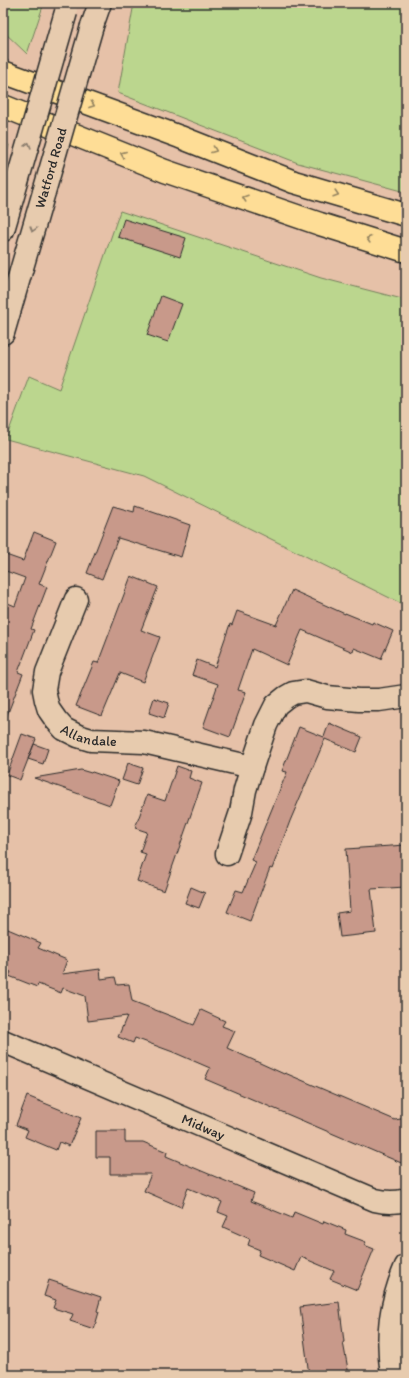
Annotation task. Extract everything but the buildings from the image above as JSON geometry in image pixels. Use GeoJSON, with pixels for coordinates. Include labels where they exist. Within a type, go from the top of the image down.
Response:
{"type":"FeatureCollection","features":[{"type":"Feature","properties":{"kind":"highway"},"geometry":{"type":"LineString","coordinates":[[3,72],[180,137],[294,182],[406,215]]}},
{"type":"Feature","properties":{"kind":"highway"},"geometry":{"type":"LineString","coordinates":[[3,106],[165,170],[320,224],[406,251]]}},
{"type":"Feature","properties":{"kind":"street","name":"Watford Road"},"geometry":{"type":"LineString","coordinates":[[3,334],[92,26],[100,3]]}},
{"type":"Feature","properties":{"kind":"street","name":"Watford Road"},"geometry":{"type":"LineString","coordinates":[[3,230],[67,8]]}},
{"type":"Feature","properties":{"kind":"street","name":"Allandale"},"geometry":{"type":"LineString","coordinates":[[76,599],[47,672],[44,690],[49,710],[64,729],[78,736],[91,740],[144,742],[252,767]]}},
{"type":"Feature","properties":{"kind":"street"},"geometry":{"type":"LineString","coordinates":[[227,854],[241,812],[245,790],[252,767],[266,725],[276,705],[293,693],[306,691],[327,697],[360,700],[379,700],[406,696]]}},
{"type":"Feature","properties":{"kind":"street","name":"Midway"},"geometry":{"type":"LineString","coordinates":[[3,1041],[376,1200],[385,1203],[395,1203],[406,1200]]}},
{"type":"Feature","properties":{"kind":"street"},"geometry":{"type":"LineString","coordinates":[[392,1375],[388,1344],[390,1319],[398,1284],[406,1266]]}},
{"type":"Feature","properties":{"kind":"green space"},"geometry":{"type":"Polygon","coordinates":[[[3,3],[44,3],[27,54],[3,31],[3,3]]]}},
{"type":"Feature","properties":{"kind":"green space"},"geometry":{"type":"Polygon","coordinates":[[[134,3],[406,3],[406,192],[298,163],[118,93],[134,3]]]}},
{"type":"Feature","properties":{"kind":"green space"},"geometry":{"type":"Polygon","coordinates":[[[3,143],[9,145],[3,167],[3,143]]]}},
{"type":"Feature","properties":{"kind":"green space"},"geometry":{"type":"Polygon","coordinates":[[[120,211],[321,278],[406,300],[406,606],[144,476],[6,439],[29,376],[59,389],[120,211]]]}}]}
